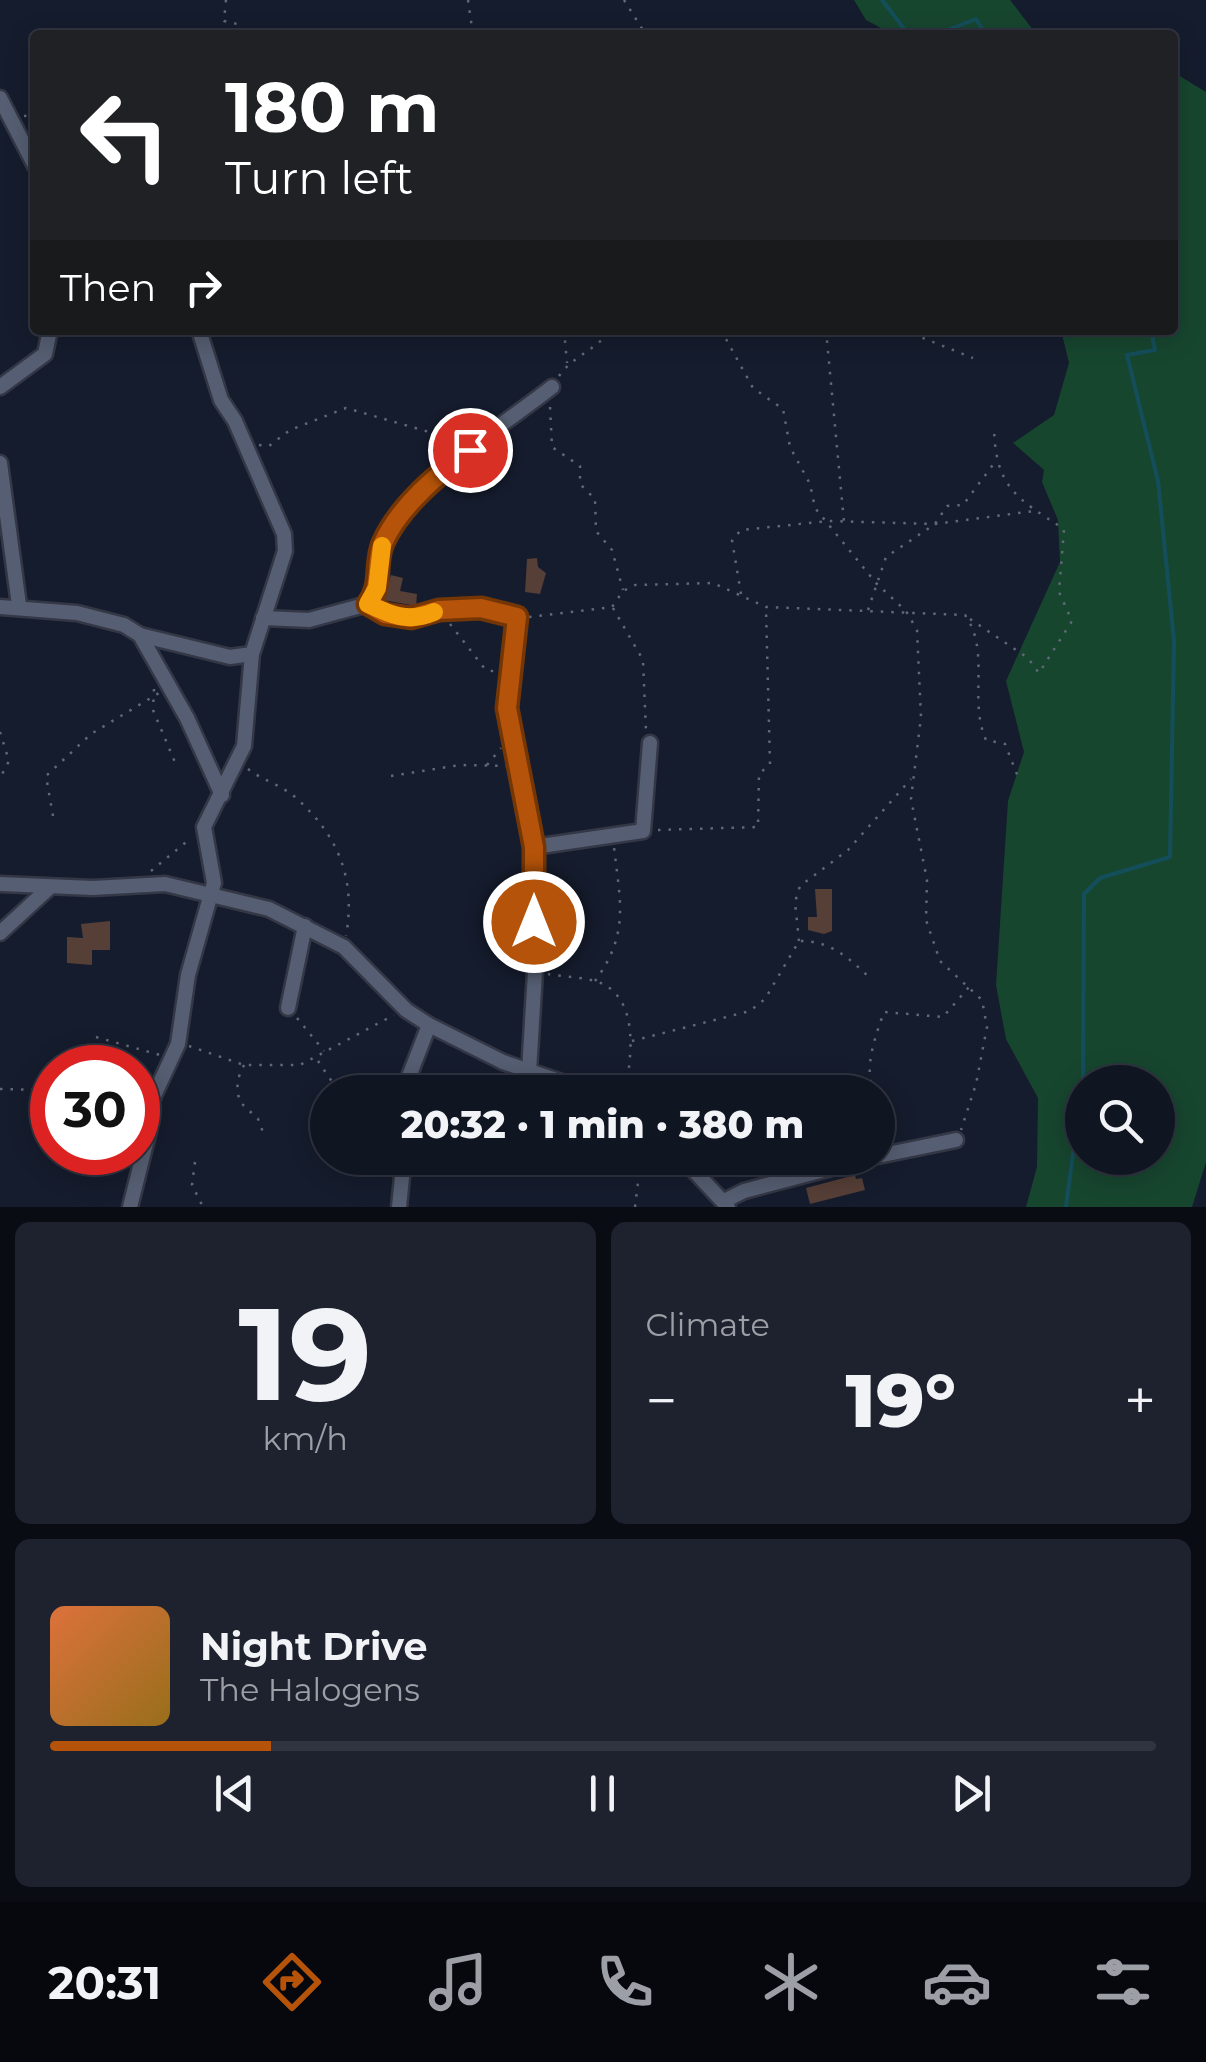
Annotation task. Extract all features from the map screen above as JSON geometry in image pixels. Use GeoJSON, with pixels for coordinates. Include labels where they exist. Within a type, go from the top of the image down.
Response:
{"type":"FeatureCollection","features":[{"type":"Feature","properties":{"kind":"street"},"geometry":{"type":"LineString","coordinates":[[0,98],[6,117],[30,158]]}},
{"type":"Feature","properties":{"kind":"street"},"geometry":{"type":"LineString","coordinates":[[0,387],[45,354],[49,335]]}},
{"type":"Feature","properties":{"kind":"street"},"geometry":{"type":"LineString","coordinates":[[130,1207],[149,1131],[152,1100],[178,1044],[188,975],[214,883],[204,827],[244,746],[252,654],[282,566],[284,534],[221,400],[201,335]]}},
{"type":"Feature","properties":{"kind":"street"},"geometry":{"type":"LineString","coordinates":[[368,604],[377,588],[385,538],[438,474],[552,387]]}},
{"type":"Feature","properties":{"kind":"street"},"geometry":{"type":"LineString","coordinates":[[0,463],[19,605]]}},
{"type":"Feature","properties":{"kind":"street"},"geometry":{"type":"LineString","coordinates":[[263,618],[309,620],[368,604],[391,615],[420,618],[439,610],[481,608],[517,617],[507,692],[515,766],[534,847],[535,972],[529,1072]]}},
{"type":"Feature","properties":{"kind":"street"},"geometry":{"type":"LineString","coordinates":[[0,607],[19,605],[102,619],[140,635],[230,657],[252,654]]}},
{"type":"Feature","properties":{"kind":"street"},"geometry":{"type":"LineString","coordinates":[[140,635],[222,795]]}},
{"type":"Feature","properties":{"kind":"street"},"geometry":{"type":"LineString","coordinates":[[534,847],[643,830],[650,743]]}},
{"type":"Feature","properties":{"kind":"street"},"geometry":{"type":"LineString","coordinates":[[0,884],[50,887],[139,882],[211,893],[269,909],[344,947],[406,1010],[428,1026],[538,1075]]}},
{"type":"Feature","properties":{"kind":"street"},"geometry":{"type":"LineString","coordinates":[[0,933],[50,887]]}},
{"type":"Feature","properties":{"kind":"street"},"geometry":{"type":"LineString","coordinates":[[288,1008],[305,926]]}},
{"type":"Feature","properties":{"kind":"street"},"geometry":{"type":"LineString","coordinates":[[409,1075],[428,1026]]}},
{"type":"Feature","properties":{"kind":"street"},"geometry":{"type":"LineString","coordinates":[[895,1152],[956,1140]]}},
{"type":"Feature","properties":{"kind":"street"},"geometry":{"type":"LineString","coordinates":[[398,1207],[402,1175]]}},
{"type":"Feature","properties":{"kind":"street"},"geometry":{"type":"LineString","coordinates":[[698,1175],[726,1204],[744,1191],[805,1175]]}},
{"type":"Feature","properties":{"kind":"path"},"geometry":{"type":"LineString","coordinates":[[226,0],[224,21],[237,24],[240,30]]}},
{"type":"Feature","properties":{"kind":"path"},"geometry":{"type":"LineString","coordinates":[[468,0],[472,30]]}},
{"type":"Feature","properties":{"kind":"path"},"geometry":{"type":"LineString","coordinates":[[624,0],[643,30]]}},
{"type":"Feature","properties":{"kind":"path"},"geometry":{"type":"LineString","coordinates":[[564,335],[567,364]]}},
{"type":"Feature","properties":{"kind":"path"},"geometry":{"type":"LineString","coordinates":[[608,335],[567,364],[552,387],[548,426],[552,447],[580,466],[580,484],[595,499],[596,531],[612,550],[623,591]]}},
{"type":"Feature","properties":{"kind":"path"},"geometry":{"type":"LineString","coordinates":[[724,335],[753,388],[782,409],[790,447],[810,484],[815,508],[876,583],[906,611],[918,630],[922,665],[912,778],[914,830],[926,880],[929,935],[940,961],[982,1000],[987,1027],[976,1084],[956,1140]]}},
{"type":"Feature","properties":{"kind":"path"},"geometry":{"type":"LineString","coordinates":[[826,335],[844,522]]}},
{"type":"Feature","properties":{"kind":"path"},"geometry":{"type":"LineString","coordinates":[[916,335],[973,358]]}},
{"type":"Feature","properties":{"kind":"path"},"geometry":{"type":"LineString","coordinates":[[245,445],[269,446],[290,430],[346,408],[452,437],[470,450]]}},
{"type":"Feature","properties":{"kind":"path"},"geometry":{"type":"LineString","coordinates":[[517,617],[612,607],[623,591],[651,584],[714,583],[766,608],[965,614],[985,633],[1028,658],[1039,674],[1072,621],[1059,592],[1064,529],[1008,486],[995,462],[994,426]]}},
{"type":"Feature","properties":{"kind":"path"},"geometry":{"type":"LineString","coordinates":[[868,612],[886,557],[935,524],[947,506],[963,505],[995,462]]}},
{"type":"Feature","properties":{"kind":"path"},"geometry":{"type":"LineString","coordinates":[[741,596],[732,540],[741,530],[829,521],[935,524],[1035,510]]}},
{"type":"Feature","properties":{"kind":"path"},"geometry":{"type":"LineString","coordinates":[[612,607],[643,660],[645,728],[650,743]]}},
{"type":"Feature","properties":{"kind":"path"},"geometry":{"type":"LineString","coordinates":[[643,830],[758,827],[759,774],[770,764],[766,608]]}},
{"type":"Feature","properties":{"kind":"path"},"geometry":{"type":"LineString","coordinates":[[965,614],[977,632],[977,720],[986,740],[1005,744],[1018,776]]}},
{"type":"Feature","properties":{"kind":"path"},"geometry":{"type":"LineString","coordinates":[[420,618],[449,622],[485,669]]}},
{"type":"Feature","properties":{"kind":"path"},"geometry":{"type":"LineString","coordinates":[[156,665],[153,697],[158,725],[177,767]]}},
{"type":"Feature","properties":{"kind":"path"},"geometry":{"type":"LineString","coordinates":[[53,816],[46,776],[90,734],[168,686]]}},
{"type":"Feature","properties":{"kind":"path"},"geometry":{"type":"LineString","coordinates":[[0,732],[9,760],[0,778]]}},
{"type":"Feature","properties":{"kind":"path"},"geometry":{"type":"LineString","coordinates":[[486,766],[511,736]]}},
{"type":"Feature","properties":{"kind":"path"},"geometry":{"type":"LineString","coordinates":[[238,764],[294,796],[335,848],[351,887],[344,947]]}},
{"type":"Feature","properties":{"kind":"path"},"geometry":{"type":"LineString","coordinates":[[391,776],[460,765],[515,766]]}},
{"type":"Feature","properties":{"kind":"path"},"geometry":{"type":"LineString","coordinates":[[632,1040],[750,1011],[765,999],[799,940],[796,902],[800,886],[848,850],[912,778]]}},
{"type":"Feature","properties":{"kind":"path"},"geometry":{"type":"LineString","coordinates":[[139,882],[204,827]]}},
{"type":"Feature","properties":{"kind":"path"},"geometry":{"type":"LineString","coordinates":[[595,982],[618,944],[622,924],[613,835]]}},
{"type":"Feature","properties":{"kind":"path"},"geometry":{"type":"LineString","coordinates":[[799,940],[820,942],[842,952],[872,980]]}},
{"type":"Feature","properties":{"kind":"path"},"geometry":{"type":"LineString","coordinates":[[535,972],[595,982],[620,1002],[632,1040],[627,1075]]}},
{"type":"Feature","properties":{"kind":"path"},"geometry":{"type":"LineString","coordinates":[[870,1075],[884,1012],[943,1016],[969,987]]}},
{"type":"Feature","properties":{"kind":"path"},"geometry":{"type":"LineString","coordinates":[[288,1008],[324,1052]]}},
{"type":"Feature","properties":{"kind":"path"},"geometry":{"type":"LineString","coordinates":[[178,1044],[210,1050],[244,1065],[300,1066],[406,1010]]}},
{"type":"Feature","properties":{"kind":"path"},"geometry":{"type":"LineString","coordinates":[[96,1037],[171,1059]]}},
{"type":"Feature","properties":{"kind":"path"},"geometry":{"type":"LineString","coordinates":[[316,1059],[331,1075]]}},
{"type":"Feature","properties":{"kind":"path"},"geometry":{"type":"LineString","coordinates":[[244,1065],[237,1081],[239,1102],[258,1119],[263,1132]]}},
{"type":"Feature","properties":{"kind":"path"},"geometry":{"type":"LineString","coordinates":[[0,1089],[30,1090]]}},
{"type":"Feature","properties":{"kind":"path"},"geometry":{"type":"LineString","coordinates":[[195,1162],[192,1185],[203,1207]]}},
{"type":"Feature","properties":{"kind":"path"},"geometry":{"type":"LineString","coordinates":[[635,1207],[639,1175]]}},
{"type":"Feature","properties":{"kind":"green space"},"geometry":{"type":"Polygon","coordinates":[[[854,0],[1010,0],[1033,30],[885,30],[866,20],[854,0]]]}},
{"type":"Feature","properties":{"kind":"green space"},"geometry":{"type":"Polygon","coordinates":[[[1178,75],[1206,92],[1206,1162],[1192,1207],[1026,1207],[1037,1167],[1038,1098],[1006,1039],[996,985],[1008,801],[1024,752],[1006,681],[1060,562],[1058,520],[1042,482],[1044,470],[1013,443],[1054,415],[1069,363],[1062,335],[1178,335],[1178,75]]]}},
{"type":"Feature","properties":{"kind":"building"},"geometry":{"type":"Polygon","coordinates":[[[537,558],[538,567],[546,573],[540,594],[525,592],[527,559],[537,558]]]}},
{"type":"Feature","properties":{"kind":"building"},"geometry":{"type":"Polygon","coordinates":[[[391,575],[403,578],[400,591],[417,594],[416,606],[383,600],[391,575]]]}},
{"type":"Feature","properties":{"kind":"building"},"geometry":{"type":"Polygon","coordinates":[[[815,889],[832,889],[832,931],[824,934],[808,930],[808,917],[817,917],[815,889]]]}},
{"type":"Feature","properties":{"kind":"building"},"geometry":{"type":"Polygon","coordinates":[[[110,921],[110,950],[92,950],[92,965],[67,963],[67,937],[83,938],[81,924],[110,921]]]}},
{"type":"Feature","properties":{"kind":"building"},"geometry":{"type":"Polygon","coordinates":[[[855,1175],[856,1179],[862,1178],[865,1190],[810,1204],[806,1188],[855,1175]]]}},
{"type":"Feature","properties":{"kind":"waterway"},"geometry":{"type":"LineString","coordinates":[[882,0],[905,30]]}},
{"type":"Feature","properties":{"kind":"waterway"},"geometry":{"type":"LineString","coordinates":[[948,30],[976,19],[983,30]]}},
{"type":"Feature","properties":{"kind":"waterway"},"geometry":{"type":"LineString","coordinates":[[1066,1207],[1083,1076],[1084,894],[1100,878],[1170,857],[1174,641],[1158,481],[1127,355],[1155,350],[1152,335]]}},
{"type":"Feature","properties":{"kind":"slow traffic"},"geometry":{"type":"LineString","coordinates":[[382,546],[377,588],[368,604],[385,614],[411,618],[434,612]]}},
{"type":"Feature","properties":{"kind":"route"},"geometry":{"type":"LineString","coordinates":[[470,450],[438,474],[385,538],[377,588],[368,604],[385,614],[411,618],[439,610],[481,608],[517,617],[507,708],[515,766],[534,847],[534,922]]}}]}
